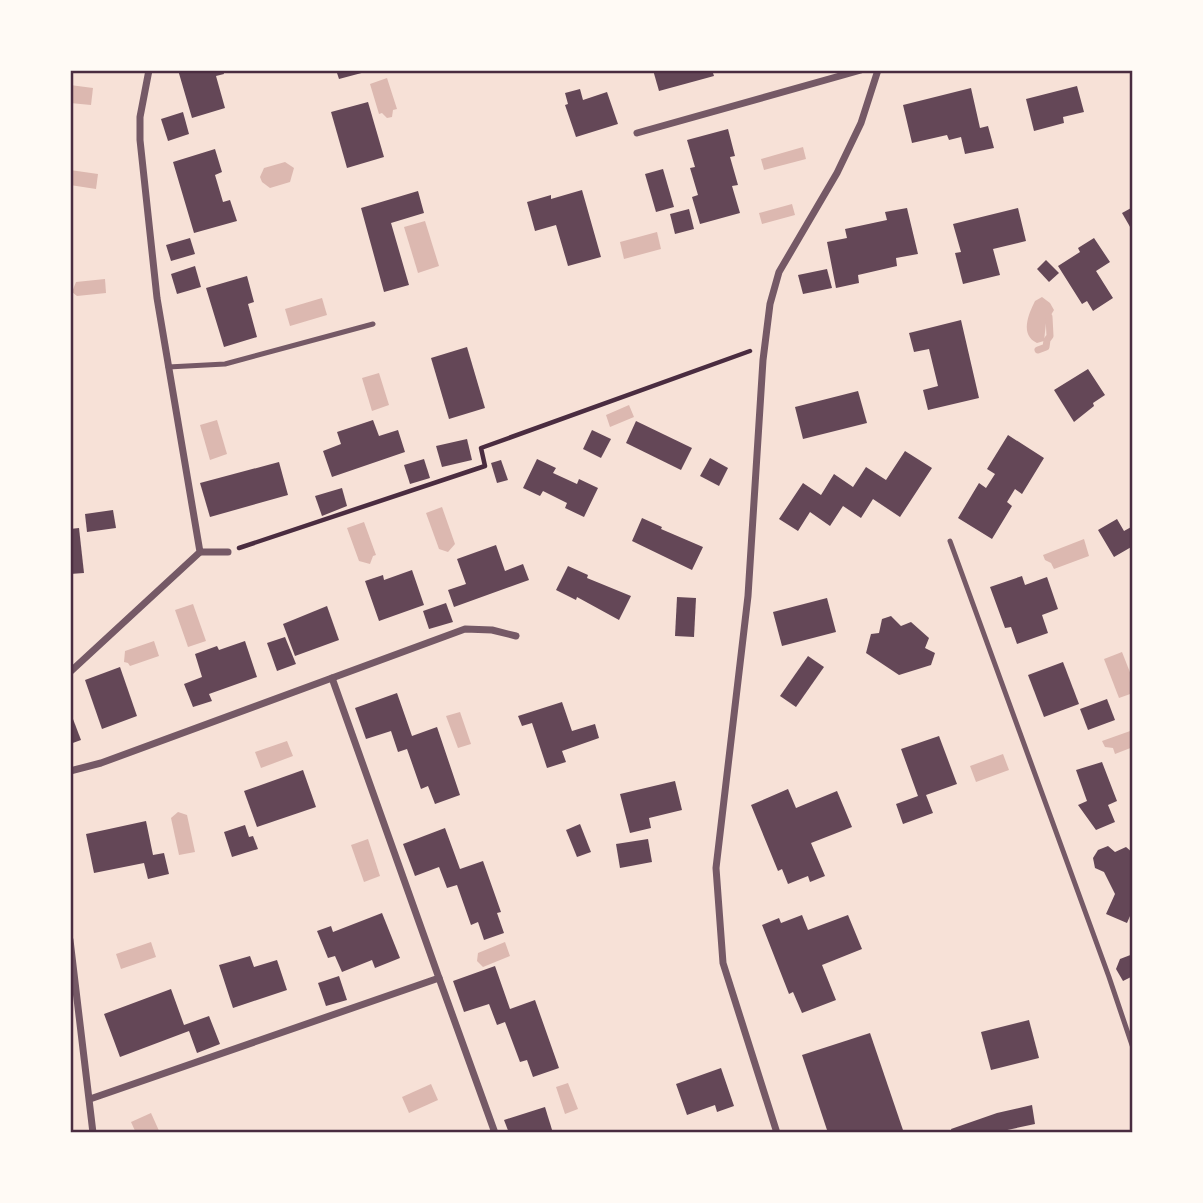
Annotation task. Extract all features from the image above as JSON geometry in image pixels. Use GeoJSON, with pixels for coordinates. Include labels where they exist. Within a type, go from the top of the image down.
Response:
{"type":"FeatureCollection","features":[{"type":"Feature","properties":{"kind":"street"},"geometry":{"type":"LineString","coordinates":[[149,70],[141,107],[140,140],[157,298],[200,552]]}},
{"type":"Feature","properties":{"kind":"street"},"geometry":{"type":"LineString","coordinates":[[637,133],[860,70]]}},
{"type":"Feature","properties":{"kind":"street"},"geometry":{"type":"LineString","coordinates":[[776,1133],[723,963],[716,868],[748,596],[764,346],[770,303],[779,272],[837,173],[861,123],[878,70]]}},
{"type":"Feature","properties":{"kind":"street"},"geometry":{"type":"LineString","coordinates":[[70,672],[200,552],[228,552]]}},
{"type":"Feature","properties":{"kind":"street"},"geometry":{"type":"LineString","coordinates":[[70,771],[101,763],[465,629],[492,630],[516,636]]}},
{"type":"Feature","properties":{"kind":"street"},"geometry":{"type":"LineString","coordinates":[[332,678],[495,1133]]}},
{"type":"Feature","properties":{"kind":"street"},"geometry":{"type":"LineString","coordinates":[[70,940],[93,1133]]}},
{"type":"Feature","properties":{"kind":"street"},"geometry":{"type":"LineString","coordinates":[[90,1099],[439,978]]}},
{"type":"Feature","properties":{"kind":"lane"},"geometry":{"type":"LineString","coordinates":[[168,367],[225,364],[373,324]]}},
{"type":"Feature","properties":{"kind":"lane"},"geometry":{"type":"LineString","coordinates":[[950,541],[1110,977],[1133,1048]]}},
{"type":"Feature","properties":{"kind":"path"},"geometry":{"type":"LineString","coordinates":[[228,552],[485,466],[481,448],[764,346]]}},
{"type":"Feature","properties":{"kind":"shaded area"},"geometry":{"type":"Polygon","coordinates":[[[387,78],[397,109],[393,110],[392,117],[387,118],[382,113],[379,114],[370,84],[387,78]]]}},
{"type":"Feature","properties":{"kind":"shaded area"},"geometry":{"type":"Polygon","coordinates":[[[70,85],[93,88],[91,105],[70,103],[70,85]]]}},
{"type":"Feature","properties":{"kind":"shaded area"},"geometry":{"type":"Polygon","coordinates":[[[803,147],[806,159],[764,170],[761,159],[803,147]]]}},
{"type":"Feature","properties":{"kind":"shaded area"},"geometry":{"type":"Polygon","coordinates":[[[285,162],[294,168],[290,182],[270,188],[262,182],[260,177],[264,168],[285,162]]]}},
{"type":"Feature","properties":{"kind":"shaded area"},"geometry":{"type":"Polygon","coordinates":[[[70,170],[98,174],[96,189],[70,185],[70,170]]]}},
{"type":"Feature","properties":{"kind":"shaded area"},"geometry":{"type":"Polygon","coordinates":[[[792,204],[795,215],[762,224],[759,213],[792,204]]]}},
{"type":"Feature","properties":{"kind":"shaded area"},"geometry":{"type":"Polygon","coordinates":[[[425,221],[439,266],[418,273],[404,227],[425,221]]]}},
{"type":"Feature","properties":{"kind":"shaded area"},"geometry":{"type":"Polygon","coordinates":[[[657,232],[661,249],[624,259],[620,242],[657,232]]]}},
{"type":"Feature","properties":{"kind":"shaded area"},"geometry":{"type":"Polygon","coordinates":[[[105,279],[106,293],[77,296],[72,292],[76,282],[105,279]]]}},
{"type":"Feature","properties":{"kind":"shaded area"},"geometry":{"type":"Polygon","coordinates":[[[1042,297],[1054,310],[1046,323],[1044,341],[1037,343],[1029,335],[1027,324],[1035,301],[1042,297]]]}},
{"type":"Feature","properties":{"kind":"shaded area"},"geometry":{"type":"Polygon","coordinates":[[[322,298],[327,315],[290,326],[285,309],[322,298]]]}},
{"type":"Feature","properties":{"kind":"shaded area"},"geometry":{"type":"Polygon","coordinates":[[[379,373],[389,405],[372,411],[362,378],[379,373]]]}},
{"type":"Feature","properties":{"kind":"shaded area"},"geometry":{"type":"Polygon","coordinates":[[[629,405],[634,417],[610,427],[606,415],[629,405]]]}},
{"type":"Feature","properties":{"kind":"shaded area"},"geometry":{"type":"Polygon","coordinates":[[[217,420],[227,454],[210,460],[200,425],[217,420]]]}},
{"type":"Feature","properties":{"kind":"shaded area"},"geometry":{"type":"Polygon","coordinates":[[[442,507],[455,544],[448,552],[439,549],[426,513],[442,507]]]}},
{"type":"Feature","properties":{"kind":"shaded area"},"geometry":{"type":"Polygon","coordinates":[[[364,522],[376,555],[370,564],[359,561],[347,528],[364,522]]]}},
{"type":"Feature","properties":{"kind":"shaded area"},"geometry":{"type":"Polygon","coordinates":[[[1084,539],[1089,556],[1054,569],[1051,563],[1045,560],[1043,555],[1084,539]]]}},
{"type":"Feature","properties":{"kind":"shaded area"},"geometry":{"type":"Polygon","coordinates":[[[193,604],[206,641],[188,647],[175,610],[193,604]]]}},
{"type":"Feature","properties":{"kind":"shaded area"},"geometry":{"type":"Polygon","coordinates":[[[154,641],[159,656],[130,666],[124,662],[125,651],[154,641]]]}},
{"type":"Feature","properties":{"kind":"shaded area"},"geometry":{"type":"Polygon","coordinates":[[[1122,652],[1133,680],[1133,693],[1119,698],[1104,659],[1122,652]]]}},
{"type":"Feature","properties":{"kind":"shaded area"},"geometry":{"type":"Polygon","coordinates":[[[460,712],[471,744],[458,748],[446,716],[460,712]]]}},
{"type":"Feature","properties":{"kind":"shaded area"},"geometry":{"type":"Polygon","coordinates":[[[1133,730],[1133,747],[1115,754],[1113,748],[1105,747],[1102,741],[1133,730]]]}},
{"type":"Feature","properties":{"kind":"shaded area"},"geometry":{"type":"Polygon","coordinates":[[[287,741],[293,756],[261,768],[255,752],[287,741]]]}},
{"type":"Feature","properties":{"kind":"shaded area"},"geometry":{"type":"Polygon","coordinates":[[[1003,754],[1009,770],[976,782],[970,766],[1003,754]]]}},
{"type":"Feature","properties":{"kind":"shaded area"},"geometry":{"type":"Polygon","coordinates":[[[178,812],[187,815],[195,852],[179,855],[171,818],[178,812]]]}},
{"type":"Feature","properties":{"kind":"shaded area"},"geometry":{"type":"Polygon","coordinates":[[[368,839],[380,876],[364,882],[351,845],[368,839]]]}},
{"type":"Feature","properties":{"kind":"shaded area"},"geometry":{"type":"Polygon","coordinates":[[[151,942],[156,957],[121,969],[116,954],[151,942]]]}},
{"type":"Feature","properties":{"kind":"shaded area"},"geometry":{"type":"Polygon","coordinates":[[[505,942],[510,956],[483,967],[477,961],[478,953],[505,942]]]}},
{"type":"Feature","properties":{"kind":"shaded area"},"geometry":{"type":"Polygon","coordinates":[[[568,1083],[578,1109],[565,1114],[556,1087],[568,1083]]]}},
{"type":"Feature","properties":{"kind":"shaded area"},"geometry":{"type":"Polygon","coordinates":[[[431,1084],[438,1100],[409,1113],[402,1097],[431,1084]]]}},
{"type":"Feature","properties":{"kind":"shaded area"},"geometry":{"type":"Polygon","coordinates":[[[151,1113],[160,1133],[136,1133],[131,1122],[151,1113]]]}},
{"type":"Feature","properties":{"kind":"building"},"geometry":{"type":"Polygon","coordinates":[[[178,70],[223,70],[224,74],[216,76],[225,108],[192,118],[178,70]]]}},
{"type":"Feature","properties":{"kind":"building"},"geometry":{"type":"Polygon","coordinates":[[[336,70],[368,70],[369,71],[339,79],[336,70]]]}},
{"type":"Feature","properties":{"kind":"building"},"geometry":{"type":"Polygon","coordinates":[[[653,70],[712,70],[714,76],[659,91],[653,70]]]}},
{"type":"Feature","properties":{"kind":"building"},"geometry":{"type":"Polygon","coordinates":[[[1077,86],[1084,112],[1063,117],[1064,123],[1034,131],[1026,99],[1077,86]]]}},
{"type":"Feature","properties":{"kind":"building"},"geometry":{"type":"Polygon","coordinates":[[[971,88],[980,128],[988,126],[994,148],[965,154],[961,137],[949,140],[947,135],[912,143],[903,105],[971,88]]]}},
{"type":"Feature","properties":{"kind":"building"},"geometry":{"type":"Polygon","coordinates":[[[580,89],[583,100],[607,92],[618,124],[576,137],[565,105],[568,104],[565,93],[580,89]]]}},
{"type":"Feature","properties":{"kind":"building"},"geometry":{"type":"Polygon","coordinates":[[[368,102],[384,157],[347,168],[331,112],[368,102]]]}},
{"type":"Feature","properties":{"kind":"building"},"geometry":{"type":"Polygon","coordinates":[[[183,112],[189,134],[168,141],[161,119],[183,112]]]}},
{"type":"Feature","properties":{"kind":"building"},"geometry":{"type":"Polygon","coordinates":[[[728,129],[735,156],[730,157],[738,185],[732,186],[740,213],[700,224],[692,197],[698,195],[690,168],[695,167],[687,140],[728,129]]]}},
{"type":"Feature","properties":{"kind":"building"},"geometry":{"type":"Polygon","coordinates":[[[215,149],[222,172],[215,175],[223,202],[230,200],[237,221],[194,233],[173,162],[215,149]]]}},
{"type":"Feature","properties":{"kind":"building"},"geometry":{"type":"Polygon","coordinates":[[[663,169],[674,207],[656,212],[645,174],[663,169]]]}},
{"type":"Feature","properties":{"kind":"building"},"geometry":{"type":"Polygon","coordinates":[[[582,190],[601,257],[568,266],[556,225],[535,231],[527,202],[551,195],[551,199],[582,190]]]}},
{"type":"Feature","properties":{"kind":"building"},"geometry":{"type":"Polygon","coordinates":[[[418,191],[424,213],[391,223],[409,285],[384,292],[361,208],[418,191]]]}},
{"type":"Feature","properties":{"kind":"building"},"geometry":{"type":"Polygon","coordinates":[[[1133,207],[1133,232],[1122,213],[1133,207]]]}},
{"type":"Feature","properties":{"kind":"building"},"geometry":{"type":"Polygon","coordinates":[[[907,208],[918,254],[896,258],[897,266],[858,275],[859,283],[836,288],[827,242],[847,238],[845,229],[887,220],[885,212],[907,208]]]}},
{"type":"Feature","properties":{"kind":"building"},"geometry":{"type":"Polygon","coordinates":[[[1018,208],[1026,241],[993,249],[1000,275],[963,284],[955,253],[961,252],[953,224],[1018,208]]]}},
{"type":"Feature","properties":{"kind":"building"},"geometry":{"type":"Polygon","coordinates":[[[689,209],[694,229],[675,234],[670,214],[689,209]]]}},
{"type":"Feature","properties":{"kind":"building"},"geometry":{"type":"Polygon","coordinates":[[[190,238],[195,254],[171,261],[166,245],[190,238]]]}},
{"type":"Feature","properties":{"kind":"building"},"geometry":{"type":"Polygon","coordinates":[[[1094,238],[1110,262],[1096,271],[1113,298],[1093,311],[1087,301],[1082,304],[1058,266],[1080,252],[1078,248],[1094,238]]]}},
{"type":"Feature","properties":{"kind":"building"},"geometry":{"type":"Polygon","coordinates":[[[1046,260],[1059,273],[1049,282],[1037,269],[1046,260]]]}},
{"type":"Feature","properties":{"kind":"building"},"geometry":{"type":"Polygon","coordinates":[[[195,266],[201,287],[177,294],[171,274],[195,266]]]}},
{"type":"Feature","properties":{"kind":"building"},"geometry":{"type":"Polygon","coordinates":[[[827,269],[832,288],[803,294],[798,275],[827,269]]]}},
{"type":"Feature","properties":{"kind":"building"},"geometry":{"type":"Polygon","coordinates":[[[247,276],[254,302],[248,304],[257,337],[224,347],[206,288],[247,276]]]}},
{"type":"Feature","properties":{"kind":"building"},"geometry":{"type":"Polygon","coordinates":[[[961,320],[979,398],[928,410],[923,390],[938,386],[929,349],[914,352],[909,333],[961,320]]]}},
{"type":"Feature","properties":{"kind":"building"},"geometry":{"type":"Polygon","coordinates":[[[467,347],[485,408],[449,419],[431,358],[467,347]]]}},
{"type":"Feature","properties":{"kind":"building"},"geometry":{"type":"Polygon","coordinates":[[[1088,369],[1105,395],[1074,422],[1054,390],[1088,369]]]}},
{"type":"Feature","properties":{"kind":"building"},"geometry":{"type":"Polygon","coordinates":[[[858,391],[867,423],[803,439],[795,407],[858,391]]]}},
{"type":"Feature","properties":{"kind":"building"},"geometry":{"type":"Polygon","coordinates":[[[373,420],[379,436],[398,430],[405,452],[332,477],[323,451],[341,444],[337,432],[373,420]]]}},
{"type":"Feature","properties":{"kind":"building"},"geometry":{"type":"Polygon","coordinates":[[[636,421],[692,448],[681,470],[626,443],[636,421]]]}},
{"type":"Feature","properties":{"kind":"building"},"geometry":{"type":"Polygon","coordinates":[[[592,430],[611,439],[601,458],[583,449],[592,430]]]}},
{"type":"Feature","properties":{"kind":"building"},"geometry":{"type":"Polygon","coordinates":[[[1008,435],[1044,458],[1022,494],[1015,489],[1007,502],[1012,506],[992,539],[958,518],[979,483],[986,488],[995,474],[987,469],[1008,435]]]}},
{"type":"Feature","properties":{"kind":"building"},"geometry":{"type":"Polygon","coordinates":[[[467,439],[472,460],[442,467],[436,446],[467,439]]]}},
{"type":"Feature","properties":{"kind":"building"},"geometry":{"type":"Polygon","coordinates":[[[905,451],[932,468],[900,517],[873,499],[861,518],[843,506],[830,526],[810,512],[798,531],[779,519],[803,483],[821,495],[834,474],[853,487],[866,467],[886,480],[905,451]]]}},
{"type":"Feature","properties":{"kind":"building"},"geometry":{"type":"Polygon","coordinates":[[[710,458],[728,468],[719,486],[700,476],[710,458]]]}},
{"type":"Feature","properties":{"kind":"building"},"geometry":{"type":"Polygon","coordinates":[[[424,459],[430,478],[410,484],[404,465],[424,459]]]}},
{"type":"Feature","properties":{"kind":"building"},"geometry":{"type":"Polygon","coordinates":[[[537,459],[556,468],[553,473],[577,484],[579,479],[598,488],[584,517],[565,508],[567,503],[543,491],[540,496],[523,488],[537,459]]]}},
{"type":"Feature","properties":{"kind":"building"},"geometry":{"type":"Polygon","coordinates":[[[501,460],[508,480],[497,483],[491,463],[501,460]]]}},
{"type":"Feature","properties":{"kind":"building"},"geometry":{"type":"Polygon","coordinates":[[[279,462],[288,495],[210,517],[200,483],[279,462]]]}},
{"type":"Feature","properties":{"kind":"building"},"geometry":{"type":"Polygon","coordinates":[[[342,488],[347,506],[322,516],[315,496],[342,488]]]}},
{"type":"Feature","properties":{"kind":"building"},"geometry":{"type":"Polygon","coordinates":[[[113,510],[116,528],[87,532],[85,514],[113,510]]]}},
{"type":"Feature","properties":{"kind":"building"},"geometry":{"type":"Polygon","coordinates":[[[642,518],[703,547],[692,570],[632,541],[642,518]]]}},
{"type":"Feature","properties":{"kind":"building"},"geometry":{"type":"Polygon","coordinates":[[[1117,519],[1124,531],[1133,526],[1133,546],[1114,557],[1098,530],[1117,519]]]}},
{"type":"Feature","properties":{"kind":"building"},"geometry":{"type":"Polygon","coordinates":[[[79,528],[84,573],[70,574],[70,529],[79,528]]]}},
{"type":"Feature","properties":{"kind":"building"},"geometry":{"type":"Polygon","coordinates":[[[496,545],[505,571],[523,564],[529,580],[454,607],[448,590],[466,584],[457,559],[496,545]]]}},
{"type":"Feature","properties":{"kind":"building"},"geometry":{"type":"Polygon","coordinates":[[[568,566],[588,575],[587,578],[631,596],[619,620],[577,597],[576,600],[556,590],[568,566]]]}},
{"type":"Feature","properties":{"kind":"building"},"geometry":{"type":"Polygon","coordinates":[[[412,570],[424,605],[379,621],[365,581],[383,575],[384,580],[412,570]]]}},
{"type":"Feature","properties":{"kind":"building"},"geometry":{"type":"Polygon","coordinates":[[[1022,576],[1025,585],[1047,577],[1058,609],[1042,615],[1048,633],[1017,644],[1011,627],[1005,628],[990,587],[1022,576]]]}},
{"type":"Feature","properties":{"kind":"building"},"geometry":{"type":"Polygon","coordinates":[[[677,597],[696,598],[694,637],[675,636],[677,597]]]}},
{"type":"Feature","properties":{"kind":"building"},"geometry":{"type":"Polygon","coordinates":[[[827,598],[836,632],[782,646],[773,612],[827,598]]]}},
{"type":"Feature","properties":{"kind":"building"},"geometry":{"type":"Polygon","coordinates":[[[446,603],[453,622],[429,629],[423,611],[446,603]]]}},
{"type":"Feature","properties":{"kind":"building"},"geometry":{"type":"Polygon","coordinates":[[[327,606],[339,640],[295,656],[283,624],[327,606]]]}},
{"type":"Feature","properties":{"kind":"building"},"geometry":{"type":"Polygon","coordinates":[[[891,616],[901,626],[911,622],[929,638],[925,648],[935,653],[931,665],[899,675],[866,653],[871,634],[879,633],[882,619],[891,616]]]}},
{"type":"Feature","properties":{"kind":"building"},"geometry":{"type":"Polygon","coordinates":[[[285,637],[296,664],[277,671],[267,643],[285,637]]]}},
{"type":"Feature","properties":{"kind":"building"},"geometry":{"type":"Polygon","coordinates":[[[245,641],[257,677],[209,694],[212,701],[193,707],[184,684],[202,677],[195,654],[217,646],[219,650],[245,641]]]}},
{"type":"Feature","properties":{"kind":"building"},"geometry":{"type":"Polygon","coordinates":[[[808,656],[824,667],[796,707],[780,696],[808,656]]]}},
{"type":"Feature","properties":{"kind":"building"},"geometry":{"type":"Polygon","coordinates":[[[1063,662],[1079,704],[1044,717],[1028,675],[1063,662]]]}},
{"type":"Feature","properties":{"kind":"building"},"geometry":{"type":"Polygon","coordinates":[[[120,667],[137,716],[102,729],[85,680],[120,667]]]}},
{"type":"Feature","properties":{"kind":"building"},"geometry":{"type":"Polygon","coordinates":[[[397,693],[412,736],[437,727],[460,795],[435,804],[428,786],[421,789],[407,749],[398,752],[391,731],[366,739],[355,708],[397,693]]]}},
{"type":"Feature","properties":{"kind":"building"},"geometry":{"type":"Polygon","coordinates":[[[1107,699],[1115,720],[1088,730],[1080,709],[1107,699]]]}},
{"type":"Feature","properties":{"kind":"building"},"geometry":{"type":"Polygon","coordinates":[[[562,702],[572,731],[595,724],[599,738],[562,751],[566,762],[547,768],[532,723],[522,726],[518,716],[562,702]]]}},
{"type":"Feature","properties":{"kind":"building"},"geometry":{"type":"Polygon","coordinates":[[[73,719],[81,740],[70,744],[70,720],[73,719]]]}},
{"type":"Feature","properties":{"kind":"building"},"geometry":{"type":"Polygon","coordinates":[[[939,736],[957,784],[926,795],[933,813],[903,824],[896,804],[918,796],[901,749],[939,736]]]}},
{"type":"Feature","properties":{"kind":"building"},"geometry":{"type":"Polygon","coordinates":[[[1102,762],[1117,801],[1108,805],[1115,822],[1096,830],[1078,805],[1087,801],[1076,770],[1102,762]]]}},
{"type":"Feature","properties":{"kind":"building"},"geometry":{"type":"Polygon","coordinates":[[[303,770],[316,807],[257,827],[244,791],[303,770]]]}},
{"type":"Feature","properties":{"kind":"building"},"geometry":{"type":"Polygon","coordinates":[[[675,781],[682,810],[649,818],[651,828],[630,833],[620,794],[675,781]]]}},
{"type":"Feature","properties":{"kind":"building"},"geometry":{"type":"Polygon","coordinates":[[[788,789],[796,808],[837,791],[852,827],[811,843],[825,876],[810,882],[808,876],[788,884],[782,869],[778,871],[751,805],[788,789]]]}},
{"type":"Feature","properties":{"kind":"building"},"geometry":{"type":"Polygon","coordinates":[[[146,821],[153,855],[164,853],[169,874],[148,879],[144,863],[94,873],[86,834],[146,821]]]}},
{"type":"Feature","properties":{"kind":"building"},"geometry":{"type":"Polygon","coordinates":[[[580,824],[591,852],[577,857],[566,830],[580,824]]]}},
{"type":"Feature","properties":{"kind":"building"},"geometry":{"type":"Polygon","coordinates":[[[245,825],[249,837],[253,836],[258,849],[232,857],[224,832],[245,825]]]}},
{"type":"Feature","properties":{"kind":"building"},"geometry":{"type":"Polygon","coordinates":[[[445,828],[460,869],[483,861],[501,912],[497,913],[504,933],[484,940],[478,922],[471,925],[457,885],[447,888],[439,867],[415,876],[403,844],[445,828]]]}},
{"type":"Feature","properties":{"kind":"building"},"geometry":{"type":"Polygon","coordinates":[[[648,839],[652,862],[620,868],[616,844],[648,839]]]}},
{"type":"Feature","properties":{"kind":"building"},"geometry":{"type":"Polygon","coordinates":[[[1108,846],[1115,852],[1126,847],[1133,853],[1133,909],[1127,923],[1106,914],[1115,894],[1104,872],[1095,868],[1093,858],[1098,850],[1108,846]]]}},
{"type":"Feature","properties":{"kind":"building"},"geometry":{"type":"Polygon","coordinates":[[[382,913],[400,958],[375,968],[372,960],[342,972],[335,956],[328,958],[317,931],[331,926],[333,932],[382,913]]]}},
{"type":"Feature","properties":{"kind":"building"},"geometry":{"type":"Polygon","coordinates":[[[802,915],[808,930],[848,915],[862,949],[822,965],[836,1000],[802,1013],[793,992],[789,994],[762,925],[779,918],[781,923],[802,915]]]}},
{"type":"Feature","properties":{"kind":"building"},"geometry":{"type":"Polygon","coordinates":[[[1133,954],[1133,976],[1123,981],[1116,969],[1120,959],[1133,954]]]}},
{"type":"Feature","properties":{"kind":"building"},"geometry":{"type":"Polygon","coordinates":[[[250,956],[254,967],[277,960],[287,990],[233,1008],[219,965],[250,956]]]}},
{"type":"Feature","properties":{"kind":"building"},"geometry":{"type":"Polygon","coordinates":[[[495,966],[510,1009],[535,1000],[559,1068],[533,1077],[527,1060],[520,1062],[505,1022],[497,1025],[489,1004],[464,1012],[453,981],[495,966]]]}},
{"type":"Feature","properties":{"kind":"building"},"geometry":{"type":"Polygon","coordinates":[[[339,976],[347,1000],[326,1006],[318,983],[339,976]]]}},
{"type":"Feature","properties":{"kind":"building"},"geometry":{"type":"Polygon","coordinates":[[[171,989],[184,1025],[209,1016],[220,1044],[197,1053],[189,1031],[120,1057],[104,1014],[171,989]]]}},
{"type":"Feature","properties":{"kind":"building"},"geometry":{"type":"Polygon","coordinates":[[[1029,1020],[1039,1058],[991,1070],[981,1032],[1029,1020]]]}},
{"type":"Feature","properties":{"kind":"building"},"geometry":{"type":"Polygon","coordinates":[[[870,1033],[904,1133],[828,1133],[802,1055],[870,1033]]]}},
{"type":"Feature","properties":{"kind":"building"},"geometry":{"type":"Polygon","coordinates":[[[721,1068],[734,1106],[717,1112],[715,1105],[687,1115],[676,1084],[721,1068]]]}},
{"type":"Feature","properties":{"kind":"building"},"geometry":{"type":"Polygon","coordinates":[[[1032,1105],[1035,1124],[993,1133],[952,1133],[951,1129],[997,1113],[1032,1105]]]}},
{"type":"Feature","properties":{"kind":"building"},"geometry":{"type":"Polygon","coordinates":[[[545,1107],[553,1133],[509,1133],[504,1120],[545,1107]]]}},
{"type":"Feature","properties":{"kind":"waterway"},"geometry":{"type":"LineString","coordinates":[[1038,350],[1046,347],[1050,336],[1049,317]]}}]}
